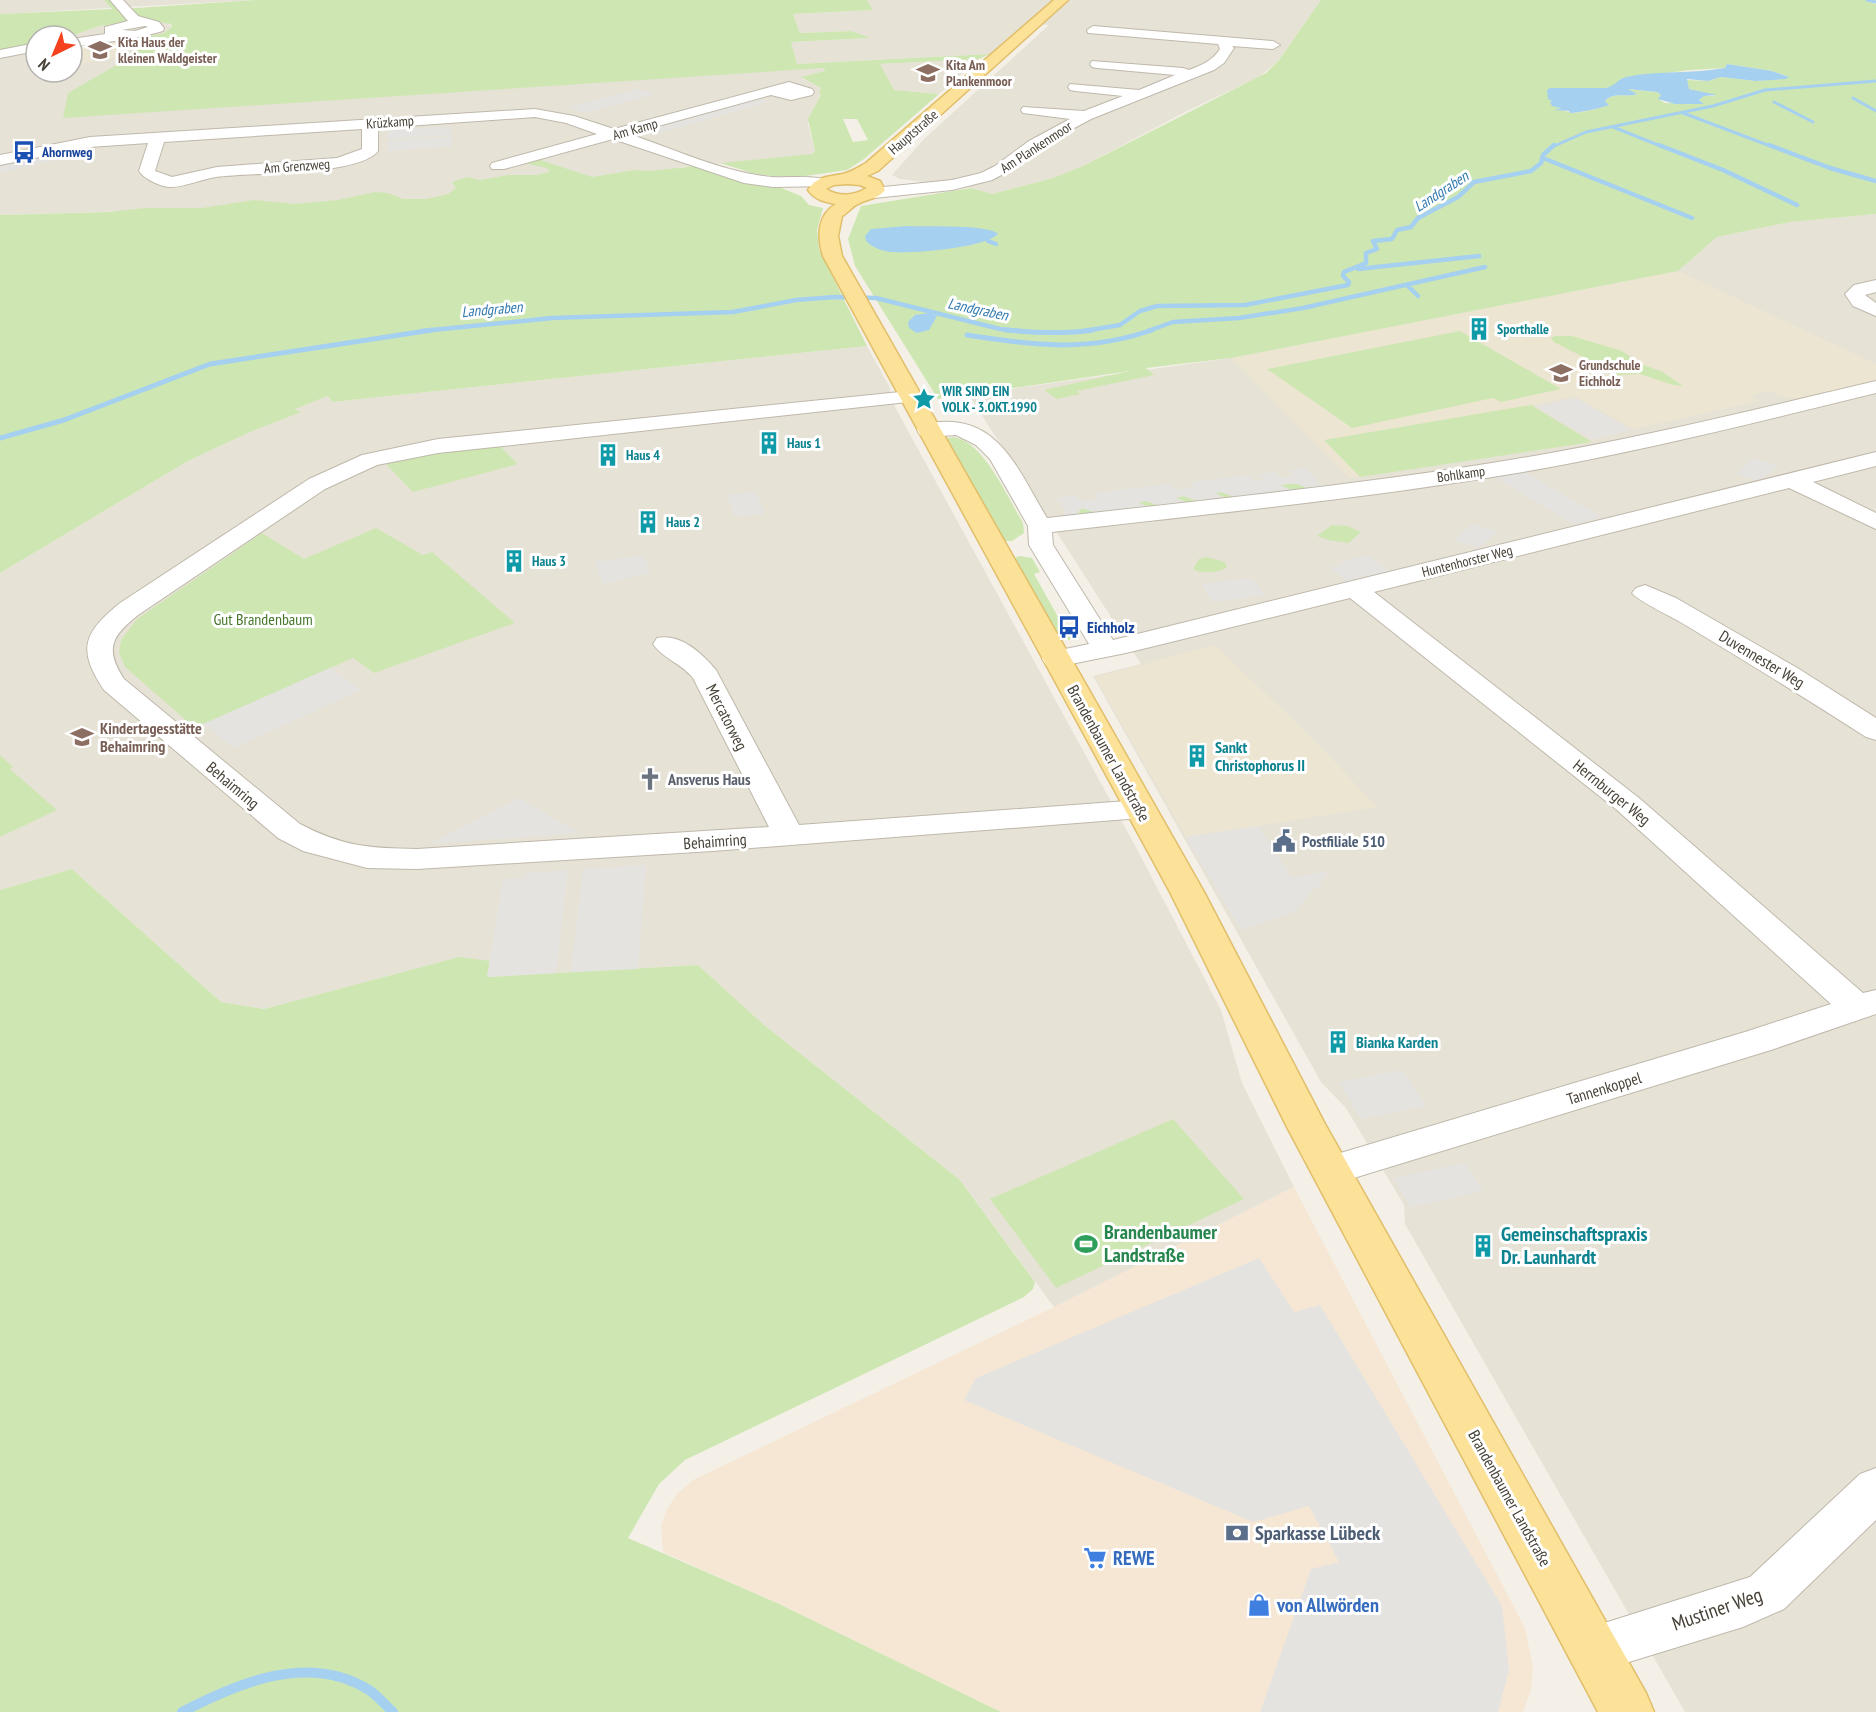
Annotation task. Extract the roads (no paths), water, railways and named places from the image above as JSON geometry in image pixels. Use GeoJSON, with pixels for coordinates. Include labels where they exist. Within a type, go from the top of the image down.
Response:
{"type":"FeatureCollection","features":[{"type":"Feature","properties":{"kind":"main road","name":"Hauptstraße"},"geometry":{"type":"LineString","coordinates":[[831,196],[872,182],[1062,0]]}},
{"type":"Feature","properties":{"kind":"main road"},"geometry":{"type":"LineString","coordinates":[[831,196],[847,179],[872,182]]}},
{"type":"Feature","properties":{"kind":"main road","name":"Brandenbaumer Landstraße"},"geometry":{"type":"LineString","coordinates":[[831,196],[827,235],[829,248],[853,298],[1141,809],[1209,934],[1330,1170],[1627,1712]]}},
{"type":"Feature","properties":{"kind":"street"},"geometry":{"type":"LineString","coordinates":[[84,39],[143,23],[134,20],[110,3]]}},
{"type":"Feature","properties":{"kind":"street"},"geometry":{"type":"LineString","coordinates":[[110,3],[119,21],[117,31]]}},
{"type":"Feature","properties":{"kind":"street"},"geometry":{"type":"LineString","coordinates":[[1093,30],[1225,47]]}},
{"type":"Feature","properties":{"kind":"street"},"geometry":{"type":"LineString","coordinates":[[1128,45],[1225,47],[1273,45]]}},
{"type":"Feature","properties":{"kind":"street","name":"Am Plankenmoor"},"geometry":{"type":"LineString","coordinates":[[872,182],[915,189],[960,184],[993,174],[1034,144],[1086,116],[1138,93],[1215,64],[1225,47]]}},
{"type":"Feature","properties":{"kind":"street"},"geometry":{"type":"LineString","coordinates":[[0,56],[24,51]]}},
{"type":"Feature","properties":{"kind":"street"},"geometry":{"type":"LineString","coordinates":[[1097,64],[1193,73]]}},
{"type":"Feature","properties":{"kind":"street","name":"Am Plankenmoor"},"geometry":{"type":"LineString","coordinates":[[1075,87],[1138,93]]}},
{"type":"Feature","properties":{"kind":"street","name":"Am Kamp"},"geometry":{"type":"LineString","coordinates":[[498,166],[771,90]]}},
{"type":"Feature","properties":{"kind":"street","name":"Am Plankenmoor"},"geometry":{"type":"LineString","coordinates":[[1028,110],[1086,116]]}},
{"type":"Feature","properties":{"kind":"street","name":"Krüzkamp"},"geometry":{"type":"LineString","coordinates":[[0,160],[79,143],[535,113],[556,116],[744,178],[773,182],[831,196]]}},
{"type":"Feature","properties":{"kind":"street","name":"Am Grenzweg"},"geometry":{"type":"LineString","coordinates":[[158,137],[147,171],[156,177],[255,169],[279,178],[363,156],[370,151],[370,123]]}},
{"type":"Feature","properties":{"kind":"street"},"geometry":{"type":"LineString","coordinates":[[1876,286],[1854,294],[1860,302],[1876,309]]}},
{"type":"Feature","properties":{"kind":"street","name":"Bohlkamp"},"geometry":{"type":"LineString","coordinates":[[1040,526],[1332,492],[1541,462],[1640,442],[1876,387]]}},
{"type":"Feature","properties":{"kind":"street","name":"Behaimring"},"geometry":{"type":"LineString","coordinates":[[910,397],[438,446],[370,460],[317,484],[129,609],[106,630],[98,645],[98,658],[105,672],[120,689],[281,825],[314,844],[367,858],[417,859],[789,836],[1141,809]]}},
{"type":"Feature","properties":{"kind":"street"},"geometry":{"type":"LineString","coordinates":[[928,430],[959,428],[984,440],[999,456],[1040,526],[1041,545],[1105,649]]}},
{"type":"Feature","properties":{"kind":"street","name":"Huntenhorster Weg"},"geometry":{"type":"LineString","coordinates":[[1056,659],[1354,589],[1876,459]]}},
{"type":"Feature","properties":{"kind":"street"},"geometry":{"type":"LineString","coordinates":[[1792,480],[1876,522]]}},
{"type":"Feature","properties":{"kind":"street","name":"Herrnburger Weg"},"geometry":{"type":"LineString","coordinates":[[1354,589],[1628,804],[1867,1005]]}},
{"type":"Feature","properties":{"kind":"street","name":"Duvennester Weg"},"geometry":{"type":"LineString","coordinates":[[1645,593],[1667,603],[1789,675],[1876,731]]}},
{"type":"Feature","properties":{"kind":"street","name":"Mercatorweg"},"geometry":{"type":"LineString","coordinates":[[666,644],[694,661],[706,676],[789,836]]}},
{"type":"Feature","properties":{"kind":"street","name":"Tannenkoppel"},"geometry":{"type":"LineString","coordinates":[[1330,1170],[1703,1058],[1867,1005]]}},
{"type":"Feature","properties":{"kind":"street","name":"Mustiner Weg"},"geometry":{"type":"LineString","coordinates":[[1593,1649],[1743,1604],[1767,1593],[1876,1489]]}},
{"type":"Feature","properties":{"kind":"water"},"geometry":{"type":"Polygon","coordinates":[[[1727,64],[1772,71],[1789,77],[1756,81],[1721,77],[1708,81],[1687,79],[1689,89],[1717,95],[1704,96],[1699,100],[1704,104],[1675,104],[1658,99],[1661,95],[1657,92],[1628,89],[1637,94],[1612,96],[1605,101],[1609,105],[1570,113],[1554,110],[1561,108],[1552,106],[1550,102],[1552,101],[1548,99],[1547,90],[1550,88],[1606,88],[1626,77],[1651,73],[1713,70],[1725,68],[1727,64]]]}},
{"type":"Feature","properties":{"kind":"water"},"geometry":{"type":"Polygon","coordinates":[[[907,226],[970,227],[998,234],[979,243],[914,252],[884,251],[866,241],[865,236],[871,229],[907,226]]]}},
{"type":"Feature","properties":{"kind":"water"},"geometry":{"type":"Polygon","coordinates":[[[930,313],[937,316],[929,330],[917,333],[909,328],[908,322],[915,315],[930,313]]]}},
{"type":"Feature","properties":{"kind":"waterway"},"geometry":{"type":"LineString","coordinates":[[1867,0],[1876,2]]}},
{"type":"Feature","properties":{"kind":"waterway","name":"Landgraben"},"geometry":{"type":"LineString","coordinates":[[1552,147],[1586,132],[1713,106],[1765,90],[1876,81]]}},
{"type":"Feature","properties":{"kind":"waterway"},"geometry":{"type":"LineString","coordinates":[[1853,98],[1876,111]]}},
{"type":"Feature","properties":{"kind":"waterway"},"geometry":{"type":"LineString","coordinates":[[1774,102],[1813,122]]}},
{"type":"Feature","properties":{"kind":"waterway"},"geometry":{"type":"LineString","coordinates":[[1683,113],[1773,147]]}},
{"type":"Feature","properties":{"kind":"waterway"},"geometry":{"type":"LineString","coordinates":[[1613,127],[1663,147]]}},
{"type":"Feature","properties":{"kind":"waterway","name":"Landgraben"},"geometry":{"type":"LineString","coordinates":[[1086,331],[1120,325],[1140,311],[1157,306],[1245,305],[1348,285],[1349,282],[1343,276],[1344,272],[1366,263],[1366,253],[1377,249],[1373,241],[1392,239],[1397,230],[1411,227],[1418,218],[1458,197],[1474,182],[1531,171],[1541,163],[1543,155],[1554,145]]}},
{"type":"Feature","properties":{"kind":"waterway"},"geometry":{"type":"LineString","coordinates":[[1659,145],[1723,170],[1797,205]]}},
{"type":"Feature","properties":{"kind":"waterway"},"geometry":{"type":"LineString","coordinates":[[1769,145],[1830,168],[1876,181]]}},
{"type":"Feature","properties":{"kind":"waterway"},"geometry":{"type":"LineString","coordinates":[[1543,158],[1692,218]]}},
{"type":"Feature","properties":{"kind":"waterway"},"geometry":{"type":"LineString","coordinates":[[988,241],[996,244]]}},
{"type":"Feature","properties":{"kind":"waterway"},"geometry":{"type":"LineString","coordinates":[[1358,269],[1479,256]]}},
{"type":"Feature","properties":{"kind":"waterway"},"geometry":{"type":"LineString","coordinates":[[1148,331],[1173,322],[1239,318],[1303,308],[1485,267]]}},
{"type":"Feature","properties":{"kind":"waterway"},"geometry":{"type":"LineString","coordinates":[[1407,285],[1418,296]]}},
{"type":"Feature","properties":{"kind":"waterway","name":"Landgraben"},"geometry":{"type":"LineString","coordinates":[[432,330],[552,318],[733,312],[796,300],[835,297],[876,298],[1000,329],[1020,331]]}},
{"type":"Feature","properties":{"kind":"waterway","name":"Landgraben"},"geometry":{"type":"LineString","coordinates":[[0,438],[64,420],[210,364],[432,330]]}},
{"type":"Feature","properties":{"kind":"waterway","name":"Landgraben"},"geometry":{"type":"LineString","coordinates":[[422,331],[432,330]]}},
{"type":"Feature","properties":{"kind":"waterway","name":"Landgraben"},"geometry":{"type":"LineString","coordinates":[[1006,330],[1050,333],[1086,331]]}},
{"type":"Feature","properties":{"kind":"waterway","name":"Landgraben"},"geometry":{"type":"LineString","coordinates":[[1086,331],[1093,330]]}},
{"type":"Feature","properties":{"kind":"waterway"},"geometry":{"type":"LineString","coordinates":[[967,335],[1015,342],[1060,345],[1105,342],[1152,330]]}},
{"type":"Feature","properties":{"kind":"waterway"},"geometry":{"type":"LineString","coordinates":[[182,1712],[250,1682],[298,1673],[322,1673],[346,1679],[369,1690],[393,1712]]}},
{"type":"Feature","properties":{"kind":"place","name":"Kita Haus der kleinen Waldgeister"},"geometry":{"type":"Point","coordinates":[100,50]}},
{"type":"Feature","properties":{"kind":"place","name":"Kita Am Plankenmoor"},"geometry":{"type":"Point","coordinates":[928,73]}},
{"type":"Feature","properties":{"kind":"place","name":"Ahornweg"},"geometry":{"type":"Point","coordinates":[24,152]}},
{"type":"Feature","properties":{"kind":"place","name":"Sporthalle"},"geometry":{"type":"Point","coordinates":[1479,329]}},
{"type":"Feature","properties":{"kind":"place","name":"Grundschule Eichholz"},"geometry":{"type":"Point","coordinates":[1561,373]}},
{"type":"Feature","properties":{"kind":"place","name":"WIR SIND EIN VOLK - 3.OKT.1990"},"geometry":{"type":"Point","coordinates":[924,399]}},
{"type":"Feature","properties":{"kind":"place","name":"Haus 1"},"geometry":{"type":"Point","coordinates":[769,443]}},
{"type":"Feature","properties":{"kind":"place","name":"Haus 4"},"geometry":{"type":"Point","coordinates":[608,455]}},
{"type":"Feature","properties":{"kind":"place","name":"Haus 2"},"geometry":{"type":"Point","coordinates":[648,522]}},
{"type":"Feature","properties":{"kind":"place","name":"Haus 3"},"geometry":{"type":"Point","coordinates":[514,561]}},
{"type":"Feature","properties":{"kind":"place","name":"Eichholz"},"geometry":{"type":"Point","coordinates":[1069,627]}},
{"type":"Feature","properties":{"kind":"place","name":"Kindertagesstätte Behaimring"},"geometry":{"type":"Point","coordinates":[82,737]}},
{"type":"Feature","properties":{"kind":"place","name":"Sankt Christophorus II"},"geometry":{"type":"Point","coordinates":[1197,756]}},
{"type":"Feature","properties":{"kind":"place","name":"Ansverus Haus"},"geometry":{"type":"Point","coordinates":[650,779]}},
{"type":"Feature","properties":{"kind":"place","name":"Postfiliale 510"},"geometry":{"type":"Point","coordinates":[1284,841]}},
{"type":"Feature","properties":{"kind":"place","name":"Bianka Karden"},"geometry":{"type":"Point","coordinates":[1338,1042]}},
{"type":"Feature","properties":{"kind":"place","name":"Brandenbaumer Landstraße"},"geometry":{"type":"Point","coordinates":[1086,1244]}},
{"type":"Feature","properties":{"kind":"place","name":"Gemeinschaftspraxis Dr. Launhardt"},"geometry":{"type":"Point","coordinates":[1483,1246]}},
{"type":"Feature","properties":{"kind":"place","name":"Sparkasse Lübeck"},"geometry":{"type":"Point","coordinates":[1237,1533]}},
{"type":"Feature","properties":{"kind":"place","name":"REWE"},"geometry":{"type":"Point","coordinates":[1095,1558]}},
{"type":"Feature","properties":{"kind":"place","name":"von Allwörden"},"geometry":{"type":"Point","coordinates":[1259,1605]}},
{"type":"Feature","properties":{"kind":"park label","name":"Gut Brandenbaum"},"geometry":{"type":"Point","coordinates":[263,619]}}]}
